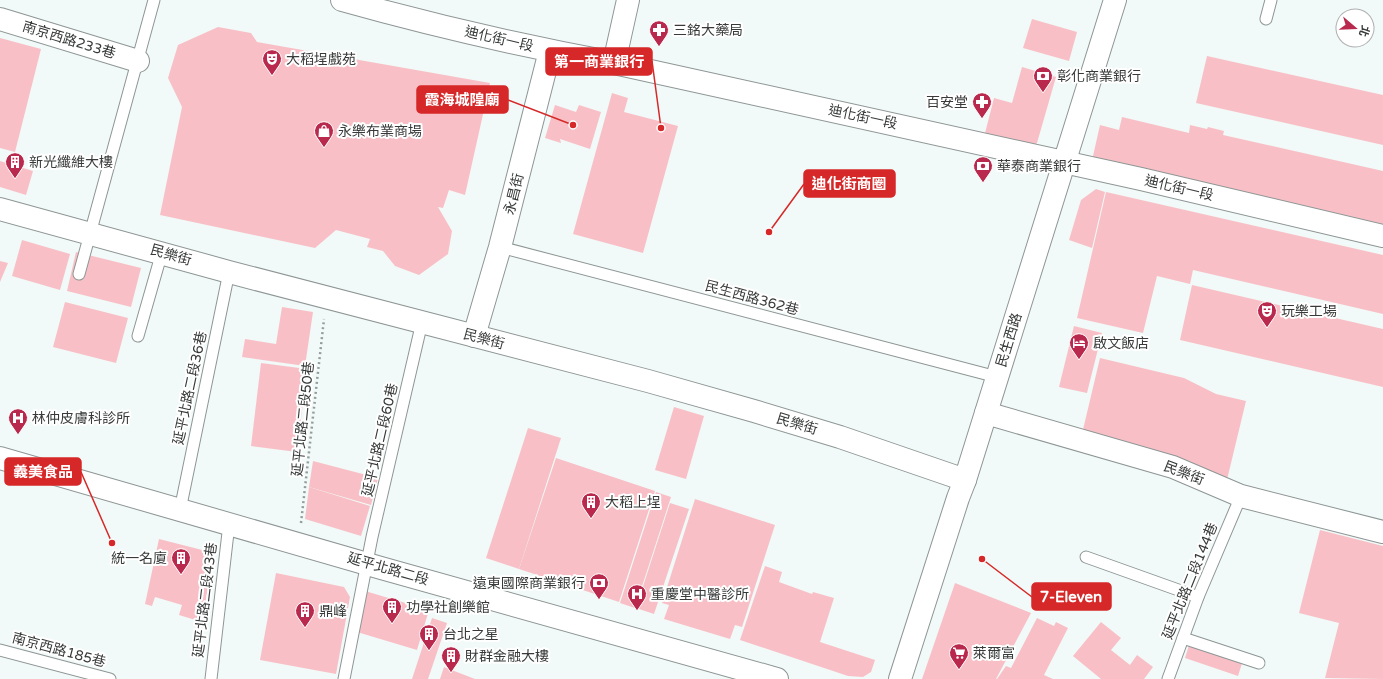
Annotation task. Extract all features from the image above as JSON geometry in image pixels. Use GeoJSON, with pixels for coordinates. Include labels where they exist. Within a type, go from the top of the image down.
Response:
{"type":"FeatureCollection","features":[{"type":"Feature","properties":{"kind":"street","name":"迪化街一段"},"geometry":{"type":"LineString","coordinates":[[342,0],[396,7],[550,51],[614,63],[1064,162],[1383,236]]}},
{"type":"Feature","properties":{"kind":"street"},"geometry":{"type":"LineString","coordinates":[[614,63],[628,0]]}},
{"type":"Feature","properties":{"kind":"street","name":"民生西路"},"geometry":{"type":"LineString","coordinates":[[900,679],[965,480],[1115,0]]}},
{"type":"Feature","properties":{"kind":"street","name":"南京西路233巷"},"geometry":{"type":"LineString","coordinates":[[0,19],[138,61]]}},
{"type":"Feature","properties":{"kind":"street","name":"永昌街"},"geometry":{"type":"LineString","coordinates":[[474,336],[500,248],[550,51]]}},
{"type":"Feature","properties":{"kind":"street","name":"民樂街"},"geometry":{"type":"LineString","coordinates":[[0,209],[162,252],[229,272],[648,381],[840,437],[965,480]]}},
{"type":"Feature","properties":{"kind":"street","name":"民樂街"},"geometry":{"type":"LineString","coordinates":[[986,413],[1173,467],[1241,496],[1383,532]]}},
{"type":"Feature","properties":{"kind":"street","name":"延平北路二段"},"geometry":{"type":"LineString","coordinates":[[0,458],[366,564],[777,679]]}},
{"type":"Feature","properties":{"kind":"lane"},"geometry":{"type":"LineString","coordinates":[[79,274],[154,0]]}},
{"type":"Feature","properties":{"kind":"lane"},"geometry":{"type":"LineString","coordinates":[[1266,19],[1271,0]]}},
{"type":"Feature","properties":{"kind":"lane","name":"民生西路362巷"},"geometry":{"type":"LineString","coordinates":[[500,248],[997,377]]}},
{"type":"Feature","properties":{"kind":"lane"},"geometry":{"type":"LineString","coordinates":[[138,336],[162,252]]}},
{"type":"Feature","properties":{"kind":"lane","name":"延平北路二段36巷"},"geometry":{"type":"LineString","coordinates":[[180,510],[229,272]]}},
{"type":"Feature","properties":{"kind":"lane","name":"延平北路二段60巷"},"geometry":{"type":"LineString","coordinates":[[344,679],[366,564],[422,322]]}},
{"type":"Feature","properties":{"kind":"lane","name":"延平北路二段144巷"},"geometry":{"type":"LineString","coordinates":[[1168,679],[1198,597],[1241,496]]}},
{"type":"Feature","properties":{"kind":"lane","name":"延平北路二段43巷"},"geometry":{"type":"LineString","coordinates":[[211,679],[229,524]]}},
{"type":"Feature","properties":{"kind":"lane"},"geometry":{"type":"LineString","coordinates":[[1086,557],[1198,597]]}},
{"type":"Feature","properties":{"kind":"lane"},"geometry":{"type":"LineString","coordinates":[[1183,638],[1259,663]]}},
{"type":"Feature","properties":{"kind":"lane","name":"南京西路185巷"},"geometry":{"type":"LineString","coordinates":[[0,650],[110,679]]}},
{"type":"Feature","properties":{"kind":"path","name":"延平北路二段50巷"},"geometry":{"type":"LineString","coordinates":[[299,544],[326,296]]}},
{"type":"Feature","properties":{"kind":"building"},"geometry":{"type":"Polygon","coordinates":[[[1032,19],[1077,32],[1069,61],[1023,48],[1032,19]]]}},
{"type":"Feature","properties":{"kind":"building","name":"永樂布業商場"},"geometry":{"type":"Polygon","coordinates":[[[218,27],[251,33],[257,42],[490,83],[465,195],[449,190],[443,208],[438,207],[452,231],[448,254],[419,275],[395,266],[383,251],[367,247],[370,239],[336,230],[315,248],[160,215],[182,107],[168,78],[178,45],[218,27]]]}},
{"type":"Feature","properties":{"kind":"building"},"geometry":{"type":"Polygon","coordinates":[[[0,38],[41,49],[15,152],[0,148],[0,38]]]}},
{"type":"Feature","properties":{"kind":"building"},"geometry":{"type":"Polygon","coordinates":[[[1207,56],[1383,95],[1383,145],[1196,103],[1207,56]]]}},
{"type":"Feature","properties":{"kind":"building"},"geometry":{"type":"Polygon","coordinates":[[[1022,67],[1056,77],[1037,143],[1025,153],[983,141],[994,98],[1012,103],[1022,67]]]}},
{"type":"Feature","properties":{"kind":"building"},"geometry":{"type":"Polygon","coordinates":[[[612,93],[628,98],[624,112],[678,126],[643,253],[573,234],[612,93]]]}},
{"type":"Feature","properties":{"kind":"building"},"geometry":{"type":"Polygon","coordinates":[[[555,105],[576,112],[579,105],[601,112],[590,149],[560,139],[561,143],[545,138],[555,105]]]}},
{"type":"Feature","properties":{"kind":"building"},"geometry":{"type":"Polygon","coordinates":[[[1122,117],[1189,133],[1190,125],[1207,129],[1208,127],[1224,131],[1223,135],[1383,171],[1383,231],[1101,166],[1093,156],[1100,125],[1119,130],[1122,117]]]}},
{"type":"Feature","properties":{"kind":"building","name":"新光纖維大樓"},"geometry":{"type":"Polygon","coordinates":[[[0,161],[33,171],[26,195],[0,187],[0,161]]]}},
{"type":"Feature","properties":{"kind":"building"},"geometry":{"type":"Polygon","coordinates":[[[1096,189],[1105,192],[1092,248],[1069,240],[1081,200],[1096,189]]]}},
{"type":"Feature","properties":{"kind":"building"},"geometry":{"type":"Polygon","coordinates":[[[1106,192],[1383,255],[1383,314],[1193,270],[1190,284],[1157,276],[1143,333],[1077,318],[1106,192]]]}},
{"type":"Feature","properties":{"kind":"building"},"geometry":{"type":"Polygon","coordinates":[[[22,240],[70,254],[60,290],[12,276],[22,240]]]}},
{"type":"Feature","properties":{"kind":"building"},"geometry":{"type":"Polygon","coordinates":[[[76,252],[141,268],[131,307],[67,291],[76,252]]]}},
{"type":"Feature","properties":{"kind":"building"},"geometry":{"type":"Polygon","coordinates":[[[0,261],[8,263],[0,282],[0,261]]]}},
{"type":"Feature","properties":{"kind":"building"},"geometry":{"type":"Polygon","coordinates":[[[1192,285],[1383,329],[1383,387],[1180,340],[1192,285]]]}},
{"type":"Feature","properties":{"kind":"building"},"geometry":{"type":"Polygon","coordinates":[[[65,302],[128,318],[116,363],[53,347],[65,302]]]}},
{"type":"Feature","properties":{"kind":"building"},"geometry":{"type":"Polygon","coordinates":[[[282,307],[313,312],[305,366],[242,357],[245,339],[276,344],[282,307]]]}},
{"type":"Feature","properties":{"kind":"building"},"geometry":{"type":"Polygon","coordinates":[[[1074,326],[1102,333],[1087,393],[1059,387],[1074,326]]]}},
{"type":"Feature","properties":{"kind":"building"},"geometry":{"type":"Polygon","coordinates":[[[1100,358],[1184,378],[1216,394],[1246,401],[1225,488],[1081,438],[1100,358]]]}},
{"type":"Feature","properties":{"kind":"building"},"geometry":{"type":"Polygon","coordinates":[[[261,363],[307,369],[297,452],[251,446],[261,363]]]}},
{"type":"Feature","properties":{"kind":"building"},"geometry":{"type":"Polygon","coordinates":[[[674,407],[704,416],[686,479],[655,470],[674,407]]]}},
{"type":"Feature","properties":{"kind":"building"},"geometry":{"type":"Polygon","coordinates":[[[528,428],[561,438],[519,569],[486,558],[528,428]]]}},
{"type":"Feature","properties":{"kind":"building","name":"大稻上埕"},"geometry":{"type":"Polygon","coordinates":[[[556,458],[655,491],[619,602],[519,569],[556,458]]]}},
{"type":"Feature","properties":{"kind":"building"},"geometry":{"type":"Polygon","coordinates":[[[313,461],[378,478],[371,505],[309,487],[313,461]]]}},
{"type":"Feature","properties":{"kind":"building"},"geometry":{"type":"Polygon","coordinates":[[[309,487],[370,506],[361,536],[305,519],[309,487]]]}},
{"type":"Feature","properties":{"kind":"building"},"geometry":{"type":"Polygon","coordinates":[[[656,492],[671,497],[635,608],[620,603],[656,492]]]}},
{"type":"Feature","properties":{"kind":"building"},"geometry":{"type":"Polygon","coordinates":[[[695,499],[775,525],[742,627],[735,625],[730,639],[664,619],[669,605],[662,603],[695,499]]]}},
{"type":"Feature","properties":{"kind":"building"},"geometry":{"type":"Polygon","coordinates":[[[670,503],[689,509],[654,614],[636,608],[670,503]]]}},
{"type":"Feature","properties":{"kind":"building"},"geometry":{"type":"Polygon","coordinates":[[[1320,530],[1383,546],[1383,679],[1325,678],[1339,623],[1299,613],[1320,530]]]}},
{"type":"Feature","properties":{"kind":"building","name":"統一名廈"},"geometry":{"type":"Polygon","coordinates":[[[159,539],[214,553],[202,622],[179,615],[182,605],[155,597],[152,606],[145,604],[159,539]]]}},
{"type":"Feature","properties":{"kind":"building"},"geometry":{"type":"Polygon","coordinates":[[[765,566],[782,572],[779,582],[812,594],[813,592],[834,598],[820,642],[875,660],[871,672],[863,677],[848,676],[740,640],[765,566]]]}},
{"type":"Feature","properties":{"kind":"building","name":"鼎峰"},"geometry":{"type":"Polygon","coordinates":[[[276,573],[344,587],[350,597],[336,674],[260,660],[276,573]]]}},
{"type":"Feature","properties":{"kind":"building"},"geometry":{"type":"Polygon","coordinates":[[[955,583],[1031,613],[996,679],[922,679],[955,583]]]}},
{"type":"Feature","properties":{"kind":"building","name":"功學社創樂館"},"geometry":{"type":"Polygon","coordinates":[[[365,591],[429,610],[417,650],[357,632],[365,591]]]}},
{"type":"Feature","properties":{"kind":"building","name":"台北之星"},"geometry":{"type":"Polygon","coordinates":[[[432,618],[447,623],[428,679],[412,679],[432,618]]]}},
{"type":"Feature","properties":{"kind":"building"},"geometry":{"type":"Polygon","coordinates":[[[1037,618],[1054,626],[1056,622],[1068,628],[1044,675],[1053,679],[997,679],[1006,666],[1011,668],[1037,618]]]}},
{"type":"Feature","properties":{"kind":"building"},"geometry":{"type":"Polygon","coordinates":[[[1101,622],[1121,638],[1111,650],[1130,665],[1137,655],[1153,667],[1144,679],[1101,679],[1073,656],[1101,622]]]}},
{"type":"Feature","properties":{"kind":"building"},"geometry":{"type":"Polygon","coordinates":[[[1190,642],[1243,660],[1238,676],[1185,658],[1190,642]]]}},
{"type":"Feature","properties":{"kind":"building","name":"財群金融大樓"},"geometry":{"type":"Polygon","coordinates":[[[444,667],[475,679],[440,679],[444,667]]]}},
{"type":"Feature","properties":{"kind":"place","name":"三銘大藥局"},"geometry":{"type":"Point","coordinates":[659,47]}},
{"type":"Feature","properties":{"kind":"place","name":"大稻埕戲苑"},"geometry":{"type":"Point","coordinates":[272,76]}},
{"type":"Feature","properties":{"kind":"place","name":"彰化商業銀行"},"geometry":{"type":"Point","coordinates":[1043,93]}},
{"type":"Feature","properties":{"kind":"place","name":"百安堂"},"geometry":{"type":"Point","coordinates":[982,119]}},
{"type":"Feature","properties":{"kind":"place","name":"霞海城隍廟"},"geometry":{"type":"Point","coordinates":[573,125]}},
{"type":"Feature","properties":{"kind":"place","name":"第一商業銀行"},"geometry":{"type":"Point","coordinates":[661,128]}},
{"type":"Feature","properties":{"kind":"place","name":"永樂布業商場"},"geometry":{"type":"Point","coordinates":[324,148]}},
{"type":"Feature","properties":{"kind":"place","name":"新光纖維大樓"},"geometry":{"type":"Point","coordinates":[15,179]}},
{"type":"Feature","properties":{"kind":"place","name":"華泰商業銀行"},"geometry":{"type":"Point","coordinates":[983,183]}},
{"type":"Feature","properties":{"kind":"place","name":"迪化街商圈"},"geometry":{"type":"Point","coordinates":[769,232]}},
{"type":"Feature","properties":{"kind":"place","name":"玩樂工場"},"geometry":{"type":"Point","coordinates":[1267,328]}},
{"type":"Feature","properties":{"kind":"place","name":"啟文飯店"},"geometry":{"type":"Point","coordinates":[1079,360]}},
{"type":"Feature","properties":{"kind":"place","name":"林仲皮膚科診所"},"geometry":{"type":"Point","coordinates":[18,435]}},
{"type":"Feature","properties":{"kind":"place","name":"大稻上埕"},"geometry":{"type":"Point","coordinates":[591,519]}},
{"type":"Feature","properties":{"kind":"place","name":"義美食品"},"geometry":{"type":"Point","coordinates":[112,543]}},
{"type":"Feature","properties":{"kind":"place","name":"7-Eleven"},"geometry":{"type":"Point","coordinates":[982,559]}},
{"type":"Feature","properties":{"kind":"place","name":"統一名廈"},"geometry":{"type":"Point","coordinates":[181,575]}},
{"type":"Feature","properties":{"kind":"place","name":"遠東國際商業銀行"},"geometry":{"type":"Point","coordinates":[599,600]}},
{"type":"Feature","properties":{"kind":"place","name":"重慶堂中醫診所"},"geometry":{"type":"Point","coordinates":[637,611]}},
{"type":"Feature","properties":{"kind":"place","name":"功學社創樂館"},"geometry":{"type":"Point","coordinates":[392,624]}},
{"type":"Feature","properties":{"kind":"place","name":"鼎峰"},"geometry":{"type":"Point","coordinates":[305,628]}},
{"type":"Feature","properties":{"kind":"place","name":"台北之星"},"geometry":{"type":"Point","coordinates":[429,651]}},
{"type":"Feature","properties":{"kind":"place","name":"萊爾富"},"geometry":{"type":"Point","coordinates":[959,670]}},
{"type":"Feature","properties":{"kind":"place","name":"財群金融大樓"},"geometry":{"type":"Point","coordinates":[451,673]}}]}
